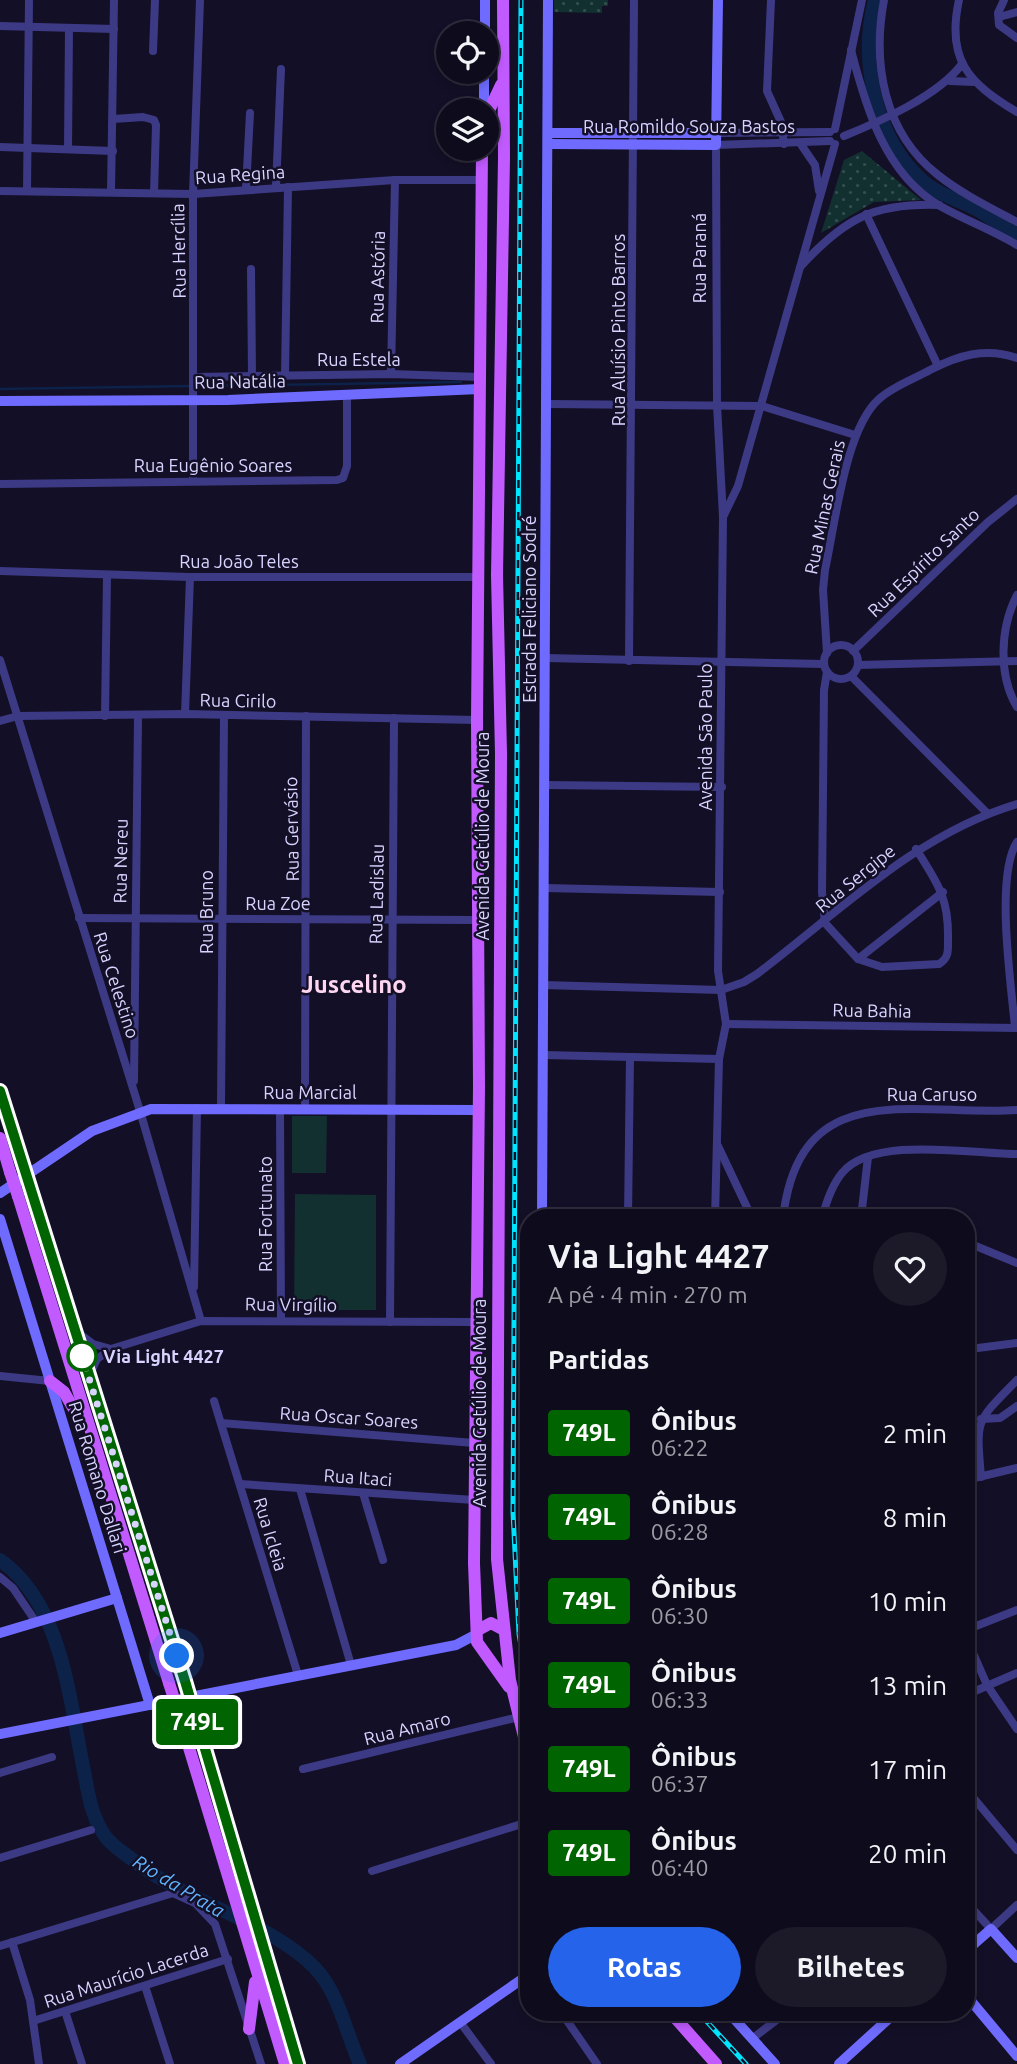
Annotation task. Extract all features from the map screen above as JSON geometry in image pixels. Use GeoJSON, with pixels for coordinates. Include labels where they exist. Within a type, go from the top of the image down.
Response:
{"type":"FeatureCollection","features":[{"type":"Feature","properties":{"kind":"main road"},"geometry":{"type":"LineString","coordinates":[[485,0],[485,21]]}},
{"type":"Feature","properties":{"kind":"main road","name":"Avenida Getúlio de Moura"},"geometry":{"type":"LineString","coordinates":[[503,0],[497,637],[500,754],[496,1559],[504,1629]]}},
{"type":"Feature","properties":{"kind":"main road","name":"Estrada Feliciano Sodré"},"geometry":{"type":"LineString","coordinates":[[542,1209],[548,0]]}},
{"type":"Feature","properties":{"kind":"main road","name":"Rua Paraná"},"geometry":{"type":"LineString","coordinates":[[716,145],[718,0]]}},
{"type":"Feature","properties":{"kind":"main road"},"geometry":{"type":"LineString","coordinates":[[495,98],[503,81]]}},
{"type":"Feature","properties":{"kind":"main road","name":"Rua Romildo Souza Bastos"},"geometry":{"type":"LineString","coordinates":[[548,139],[717,133]]}},
{"type":"Feature","properties":{"kind":"main road","name":"Rua Romildo Souza Bastos"},"geometry":{"type":"LineString","coordinates":[[635,138],[716,145]]}},
{"type":"Feature","properties":{"kind":"main road","name":"Avenida Getúlio de Moura"},"geometry":{"type":"LineString","coordinates":[[478,1632],[474,1443],[479,1110],[477,719],[482,161]]}},
{"type":"Feature","properties":{"kind":"main road"},"geometry":{"type":"LineString","coordinates":[[482,180],[503,195]]}},
{"type":"Feature","properties":{"kind":"main road","name":"Rua Natália"},"geometry":{"type":"LineString","coordinates":[[0,401],[347,396],[480,383]]}},
{"type":"Feature","properties":{"kind":"main road"},"geometry":{"type":"LineString","coordinates":[[480,452],[499,452]]}},
{"type":"Feature","properties":{"kind":"main road"},"geometry":{"type":"LineString","coordinates":[[477,719],[481,725],[482,758],[491,762],[500,754]]}},
{"type":"Feature","properties":{"kind":"main road"},"geometry":{"type":"LineString","coordinates":[[477,810],[481,785],[487,779],[493,784],[499,838]]}},
{"type":"Feature","properties":{"kind":"main road"},"geometry":{"type":"LineString","coordinates":[[0,1091],[185,1681],[298,2064]]}},
{"type":"Feature","properties":{"kind":"main road","name":"Rua Marcial"},"geometry":{"type":"LineString","coordinates":[[0,1193],[92,1131],[140,1111],[197,1108],[479,1110]]}},
{"type":"Feature","properties":{"kind":"main road"},"geometry":{"type":"LineString","coordinates":[[0,1138],[285,2064]]}},
{"type":"Feature","properties":{"kind":"main road","name":"Rua Romano Dallari"},"geometry":{"type":"LineString","coordinates":[[0,1219],[150,1705]]}},
{"type":"Feature","properties":{"kind":"main road"},"geometry":{"type":"LineString","coordinates":[[50,1381],[68,1397],[97,1451]]}},
{"type":"Feature","properties":{"kind":"main road"},"geometry":{"type":"LineString","coordinates":[[0,1633],[117,1598]]}},
{"type":"Feature","properties":{"kind":"main road"},"geometry":{"type":"LineString","coordinates":[[0,1734],[456,1645],[491,1623],[504,1629],[520,1721]]}},
{"type":"Feature","properties":{"kind":"main road"},"geometry":{"type":"LineString","coordinates":[[478,1632],[482,1650],[513,1693]]}},
{"type":"Feature","properties":{"kind":"main road"},"geometry":{"type":"LineString","coordinates":[[456,1645],[496,1653],[506,1644]]}},
{"type":"Feature","properties":{"kind":"main road"},"geometry":{"type":"LineString","coordinates":[[975,1943],[990,1929],[1017,1958]]}},
{"type":"Feature","properties":{"kind":"main road"},"geometry":{"type":"LineString","coordinates":[[249,2029],[256,1994],[252,1962]]}},
{"type":"Feature","properties":{"kind":"main road"},"geometry":{"type":"LineString","coordinates":[[400,2064],[520,1981]]}},
{"type":"Feature","properties":{"kind":"main road"},"geometry":{"type":"LineString","coordinates":[[975,2006],[1017,2056]]}},
{"type":"Feature","properties":{"kind":"main road"},"geometry":{"type":"LineString","coordinates":[[678,2021],[716,2064]]}},
{"type":"Feature","properties":{"kind":"main road"},"geometry":{"type":"LineString","coordinates":[[737,2021],[775,2064]]}},
{"type":"Feature","properties":{"kind":"main road"},"geometry":{"type":"LineString","coordinates":[[839,2064],[886,2021]]}},
{"type":"Feature","properties":{"kind":"street"},"geometry":{"type":"LineString","coordinates":[[27,191],[29,0]]}},
{"type":"Feature","properties":{"kind":"street"},"geometry":{"type":"LineString","coordinates":[[111,192],[114,0]]}},
{"type":"Feature","properties":{"kind":"street"},"geometry":{"type":"LineString","coordinates":[[153,51],[155,0]]}},
{"type":"Feature","properties":{"kind":"street","name":"Rua Hercília"},"geometry":{"type":"LineString","coordinates":[[193,481],[193,194],[200,0]]}},
{"type":"Feature","properties":{"kind":"street","name":"Rua Aluísio Pinto Barros"},"geometry":{"type":"LineString","coordinates":[[629,661],[634,0]]}},
{"type":"Feature","properties":{"kind":"street"},"geometry":{"type":"LineString","coordinates":[[771,0],[767,91],[783,134],[784,144]]}},
{"type":"Feature","properties":{"kind":"street","name":"Avenida São Paulo"},"geometry":{"type":"LineString","coordinates":[[715,1209],[719,1059],[726,1024],[718,971],[723,517],[732,504],[820,197],[862,0]]}},
{"type":"Feature","properties":{"kind":"street"},"geometry":{"type":"LineString","coordinates":[[884,0],[878,60],[891,113],[913,150],[939,175],[1017,222]]}},
{"type":"Feature","properties":{"kind":"street"},"geometry":{"type":"LineString","coordinates":[[959,0],[954,37],[962,64],[974,82],[1017,112]]}},
{"type":"Feature","properties":{"kind":"street"},"geometry":{"type":"LineString","coordinates":[[1004,0],[999,25],[1017,38]]}},
{"type":"Feature","properties":{"kind":"street"},"geometry":{"type":"LineString","coordinates":[[999,17],[1017,12]]}},
{"type":"Feature","properties":{"kind":"street"},"geometry":{"type":"LineString","coordinates":[[0,26],[114,29]]}},
{"type":"Feature","properties":{"kind":"street"},"geometry":{"type":"LineString","coordinates":[[68,149],[69,28]]}},
{"type":"Feature","properties":{"kind":"street"},"geometry":{"type":"LineString","coordinates":[[851,50],[875,123],[897,165],[939,205],[1017,245]]}},
{"type":"Feature","properties":{"kind":"street"},"geometry":{"type":"LineString","coordinates":[[832,137],[843,141],[844,136],[875,123],[950,81],[962,64]]}},
{"type":"Feature","properties":{"kind":"street"},"geometry":{"type":"LineString","coordinates":[[276,187],[281,69]]}},
{"type":"Feature","properties":{"kind":"street"},"geometry":{"type":"LineString","coordinates":[[950,81],[974,82]]}},
{"type":"Feature","properties":{"kind":"street"},"geometry":{"type":"LineString","coordinates":[[246,189],[250,113]]}},
{"type":"Feature","properties":{"kind":"street"},"geometry":{"type":"LineString","coordinates":[[113,119],[143,117],[153,120],[156,125],[154,193]]}},
{"type":"Feature","properties":{"kind":"street","name":"Rua Romildo Souza Bastos"},"geometry":{"type":"LineString","coordinates":[[717,133],[832,137]]}},
{"type":"Feature","properties":{"kind":"street","name":"Rua Romildo Souza Bastos"},"geometry":{"type":"LineString","coordinates":[[716,145],[800,143],[832,137]]}},
{"type":"Feature","properties":{"kind":"street"},"geometry":{"type":"LineString","coordinates":[[800,143],[815,165],[820,197]]}},
{"type":"Feature","properties":{"kind":"street","name":"Rua Paraná"},"geometry":{"type":"LineString","coordinates":[[716,145],[716,405],[723,517]]}},
{"type":"Feature","properties":{"kind":"street"},"geometry":{"type":"LineString","coordinates":[[0,147],[113,151]]}},
{"type":"Feature","properties":{"kind":"street","name":"Rua Regina"},"geometry":{"type":"LineString","coordinates":[[0,191],[193,194],[395,180],[482,180]]}},
{"type":"Feature","properties":{"kind":"street","name":"Rua Astória"},"geometry":{"type":"LineString","coordinates":[[391,374],[395,180]]}},
{"type":"Feature","properties":{"kind":"street"},"geometry":{"type":"LineString","coordinates":[[285,376],[288,187]]}},
{"type":"Feature","properties":{"kind":"street"},"geometry":{"type":"LineString","coordinates":[[800,267],[834,234],[866,214],[891,205],[939,205]]}},
{"type":"Feature","properties":{"kind":"street"},"geometry":{"type":"LineString","coordinates":[[866,214],[938,366]]}},
{"type":"Feature","properties":{"kind":"street"},"geometry":{"type":"LineString","coordinates":[[251,269],[252,376]]}},
{"type":"Feature","properties":{"kind":"street","name":"Rua Minas Gerais"},"geometry":{"type":"LineString","coordinates":[[827,653],[824,580],[855,435],[865,414],[880,398],[938,366],[968,354],[993,351],[1017,358]]}},
{"type":"Feature","properties":{"kind":"street","name":"Rua Estela"},"geometry":{"type":"LineString","coordinates":[[195,378],[391,374],[480,383]]}},
{"type":"Feature","properties":{"kind":"street","name":"Rua Eugênio Soares"},"geometry":{"type":"LineString","coordinates":[[0,484],[343,478],[348,466],[347,396]]}},
{"type":"Feature","properties":{"kind":"street"},"geometry":{"type":"LineString","coordinates":[[548,404],[762,405],[855,435]]}},
{"type":"Feature","properties":{"kind":"street","name":"Rua Espírito Santo"},"geometry":{"type":"LineString","coordinates":[[853,651],[988,522],[1017,499]]}},
{"type":"Feature","properties":{"kind":"street","name":"Rua João Teles"},"geometry":{"type":"LineString","coordinates":[[0,571],[190,577],[478,576]]}},
{"type":"Feature","properties":{"kind":"street"},"geometry":{"type":"LineString","coordinates":[[105,716],[107,575]]}},
{"type":"Feature","properties":{"kind":"street"},"geometry":{"type":"LineString","coordinates":[[186,714],[190,577]]}},
{"type":"Feature","properties":{"kind":"street"},"geometry":{"type":"LineString","coordinates":[[1017,595],[1005,624],[1006,683],[1017,707]]}},
{"type":"Feature","properties":{"kind":"street"},"geometry":{"type":"LineString","coordinates":[[858,665],[853,651],[839,645],[827,653],[822,852],[825,923],[858,960],[882,967],[928,966],[944,961],[948,953],[948,910],[943,892],[916,849]]}},
{"type":"Feature","properties":{"kind":"street"},"geometry":{"type":"LineString","coordinates":[[545,658],[721,662],[826,668],[841,679],[851,676],[858,665]]}},
{"type":"Feature","properties":{"kind":"street","name":"Rua Celestino"},"geometry":{"type":"LineString","coordinates":[[0,660],[134,1090],[201,1321]]}},
{"type":"Feature","properties":{"kind":"street"},"geometry":{"type":"LineString","coordinates":[[858,665],[1017,661]]}},
{"type":"Feature","properties":{"kind":"street"},"geometry":{"type":"LineString","coordinates":[[851,676],[987,813]]}},
{"type":"Feature","properties":{"kind":"street","name":"Rua Cirilo"},"geometry":{"type":"LineString","coordinates":[[0,721],[18,716],[186,714],[477,719]]}},
{"type":"Feature","properties":{"kind":"street","name":"Rua Bruno"},"geometry":{"type":"LineString","coordinates":[[221,1109],[223,715]]}},
{"type":"Feature","properties":{"kind":"street","name":"Rua Nereu"},"geometry":{"type":"LineString","coordinates":[[134,1090],[138,716]]}},
{"type":"Feature","properties":{"kind":"street","name":"Rua Gervásio"},"geometry":{"type":"LineString","coordinates":[[305,1109],[308,919],[306,716]]}},
{"type":"Feature","properties":{"kind":"street","name":"Rua Ladislau"},"geometry":{"type":"LineString","coordinates":[[390,1322],[394,718]]}},
{"type":"Feature","properties":{"kind":"street"},"geometry":{"type":"LineString","coordinates":[[545,785],[722,787]]}},
{"type":"Feature","properties":{"kind":"street","name":"Rua Sergipe"},"geometry":{"type":"LineString","coordinates":[[721,990],[744,982],[825,923],[916,849],[987,813],[1017,804]]}},
{"type":"Feature","properties":{"kind":"street"},"geometry":{"type":"LineString","coordinates":[[1016,1027],[1006,890],[1007,863],[1017,842]]}},
{"type":"Feature","properties":{"kind":"street"},"geometry":{"type":"LineString","coordinates":[[545,888],[720,892]]}},
{"type":"Feature","properties":{"kind":"street"},"geometry":{"type":"LineString","coordinates":[[858,960],[943,892]]}},
{"type":"Feature","properties":{"kind":"street","name":"Rua Zoe"},"geometry":{"type":"LineString","coordinates":[[79,918],[477,920]]}},
{"type":"Feature","properties":{"kind":"street"},"geometry":{"type":"LineString","coordinates":[[542,985],[721,990]]}},
{"type":"Feature","properties":{"kind":"street","name":"Rua Bahia"},"geometry":{"type":"LineString","coordinates":[[726,1024],[1016,1027]]}},
{"type":"Feature","properties":{"kind":"street"},"geometry":{"type":"LineString","coordinates":[[544,1055],[719,1059]]}},
{"type":"Feature","properties":{"kind":"street"},"geometry":{"type":"LineString","coordinates":[[628,1209],[630,1057]]}},
{"type":"Feature","properties":{"kind":"street"},"geometry":{"type":"LineString","coordinates":[[193,1293],[197,1236],[197,1108]]}},
{"type":"Feature","properties":{"kind":"street","name":"Rua Caruso"},"geometry":{"type":"LineString","coordinates":[[785,1209],[794,1175],[810,1144],[828,1127],[847,1116],[904,1108],[1017,1110]]}},
{"type":"Feature","properties":{"kind":"street","name":"Rua Fortunato"},"geometry":{"type":"LineString","coordinates":[[280,1109],[281,1320]]}},
{"type":"Feature","properties":{"kind":"street"},"geometry":{"type":"LineString","coordinates":[[716,1143],[748,1209]]}},
{"type":"Feature","properties":{"kind":"street"},"geometry":{"type":"LineString","coordinates":[[826,1209],[842,1172],[868,1157],[906,1150],[1017,1154]]}},
{"type":"Feature","properties":{"kind":"street"},"geometry":{"type":"LineString","coordinates":[[861,1209],[868,1157]]}},
{"type":"Feature","properties":{"kind":"street"},"geometry":{"type":"LineString","coordinates":[[178,1241],[197,1236]]}},
{"type":"Feature","properties":{"kind":"street"},"geometry":{"type":"LineString","coordinates":[[975,1246],[1017,1263]]}},
{"type":"Feature","properties":{"kind":"street","name":"Rua Virgílio"},"geometry":{"type":"LineString","coordinates":[[111,1349],[201,1321],[476,1322]]}},
{"type":"Feature","properties":{"kind":"street"},"geometry":{"type":"LineString","coordinates":[[75,1330],[93,1344],[111,1349]]}},
{"type":"Feature","properties":{"kind":"street"},"geometry":{"type":"LineString","coordinates":[[975,1348],[1017,1343]]}},
{"type":"Feature","properties":{"kind":"street"},"geometry":{"type":"LineString","coordinates":[[89,1379],[97,1359],[111,1349]]}},
{"type":"Feature","properties":{"kind":"street"},"geometry":{"type":"LineString","coordinates":[[0,1376],[50,1381]]}},
{"type":"Feature","properties":{"kind":"street"},"geometry":{"type":"LineString","coordinates":[[981,1477],[978,1436],[981,1419],[1017,1380]]}},
{"type":"Feature","properties":{"kind":"street","name":"Rua Icleia"},"geometry":{"type":"LineString","coordinates":[[214,1401],[298,1675]]}},
{"type":"Feature","properties":{"kind":"street"},"geometry":{"type":"LineString","coordinates":[[981,1419],[1000,1418],[1017,1406]]}},
{"type":"Feature","properties":{"kind":"street","name":"Rua Oscar Soares"},"geometry":{"type":"LineString","coordinates":[[221,1423],[474,1443]]}},
{"type":"Feature","properties":{"kind":"street"},"geometry":{"type":"LineString","coordinates":[[975,1478],[1017,1468]]}},
{"type":"Feature","properties":{"kind":"street","name":"Rua Itaci"},"geometry":{"type":"LineString","coordinates":[[240,1484],[474,1500]]}},
{"type":"Feature","properties":{"kind":"street"},"geometry":{"type":"LineString","coordinates":[[300,1489],[351,1665]]}},
{"type":"Feature","properties":{"kind":"street"},"geometry":{"type":"LineString","coordinates":[[363,1493],[383,1560]]}},
{"type":"Feature","properties":{"kind":"street"},"geometry":{"type":"LineString","coordinates":[[0,1577],[13,1588],[38,1621]]}},
{"type":"Feature","properties":{"kind":"street"},"geometry":{"type":"LineString","coordinates":[[975,1626],[1017,1610]]}},
{"type":"Feature","properties":{"kind":"street"},"geometry":{"type":"LineString","coordinates":[[975,1658],[987,1685],[1017,1729]]}},
{"type":"Feature","properties":{"kind":"street"},"geometry":{"type":"LineString","coordinates":[[975,1691],[1017,1673]]}},
{"type":"Feature","properties":{"kind":"street","name":"Rua Amaro"},"geometry":{"type":"LineString","coordinates":[[303,1769],[519,1717]]}},
{"type":"Feature","properties":{"kind":"street"},"geometry":{"type":"LineString","coordinates":[[0,1773],[52,1757]]}},
{"type":"Feature","properties":{"kind":"street"},"geometry":{"type":"LineString","coordinates":[[975,1800],[1017,1850]]}},
{"type":"Feature","properties":{"kind":"street"},"geometry":{"type":"LineString","coordinates":[[372,1871],[520,1825]]}},
{"type":"Feature","properties":{"kind":"street"},"geometry":{"type":"LineString","coordinates":[[0,1858],[91,1830]]}},
{"type":"Feature","properties":{"kind":"street"},"geometry":{"type":"LineString","coordinates":[[0,1946],[173,1893],[183,1896],[205,1911],[219,1931],[261,2064]]}},
{"type":"Feature","properties":{"kind":"street"},"geometry":{"type":"LineString","coordinates":[[975,1912],[990,1929],[1017,1905]]}},
{"type":"Feature","properties":{"kind":"street"},"geometry":{"type":"LineString","coordinates":[[12,1942],[33,2021],[39,2064]]}},
{"type":"Feature","properties":{"kind":"street","name":"Rua Maurício Lacerda"},"geometry":{"type":"LineString","coordinates":[[33,2021],[228,1959]]}},
{"type":"Feature","properties":{"kind":"street"},"geometry":{"type":"LineString","coordinates":[[145,1986],[170,2064]]}},
{"type":"Feature","properties":{"kind":"street"},"geometry":{"type":"LineString","coordinates":[[65,2011],[82,2064]]}},
{"type":"Feature","properties":{"kind":"street"},"geometry":{"type":"LineString","coordinates":[[567,2021],[597,2064]]}},
{"type":"Feature","properties":{"kind":"street"},"geometry":{"type":"LineString","coordinates":[[752,2038],[775,2021]]}},
{"type":"Feature","properties":{"kind":"street"},"geometry":{"type":"LineString","coordinates":[[460,2022],[489,2061],[477,2064]]}},
{"type":"Feature","properties":{"kind":"green space"},"geometry":{"type":"Polygon","coordinates":[[[554,0],[608,0],[608,6],[602,6],[602,13],[554,12],[554,0]]]}},
{"type":"Feature","properties":{"kind":"green space"},"geometry":{"type":"Polygon","coordinates":[[[862,151],[921,200],[874,202],[821,233],[844,160],[862,151]]]}},
{"type":"Feature","properties":{"kind":"green space"},"geometry":{"type":"Polygon","coordinates":[[[292,1116],[327,1116],[326,1173],[292,1173],[292,1116]]]}},
{"type":"Feature","properties":{"kind":"green space"},"geometry":{"type":"Polygon","coordinates":[[[295,1194],[376,1195],[376,1310],[294,1310],[295,1194]]]}},
{"type":"Feature","properties":{"kind":"waterway"},"geometry":{"type":"LineString","coordinates":[[875,0],[869,48],[871,73],[875,98],[893,144],[907,165],[930,187],[976,209],[1017,235]]}},
{"type":"Feature","properties":{"kind":"waterway"},"geometry":{"type":"LineString","coordinates":[[0,389],[461,382]]}},
{"type":"Feature","properties":{"kind":"waterway","name":"Rio da Prata"},"geometry":{"type":"LineString","coordinates":[[0,1560],[21,1579],[50,1626],[67,1682],[90,1802],[105,1836],[154,1875],[276,1938],[315,1968],[336,2001],[360,2064]]}},
{"type":"Feature","properties":{"kind":"railway"},"geometry":{"type":"LineString","coordinates":[[520,1640],[513,1512],[521,0]]}},
{"type":"Feature","properties":{"kind":"railway"},"geometry":{"type":"LineString","coordinates":[[706,2021],[746,2064]]}},
{"type":"Feature","properties":{"kind":"bus line","name":"749L"},"geometry":{"type":"LineString","coordinates":[[0,1091],[185,1681],[298,2064]]}},
{"type":"Feature","properties":{"kind":"place","name":"Via Light 4427"},"geometry":{"type":"Point","coordinates":[82,1356]}},
{"type":"Feature","properties":{"kind":"district","name":"Juscelino"},"geometry":{"type":"Point","coordinates":[354,984]}},
{"type":"Feature","properties":{"kind":"route"},"geometry":{"type":"LineString","coordinates":[[82,1356],[177,1656]]}}]}
